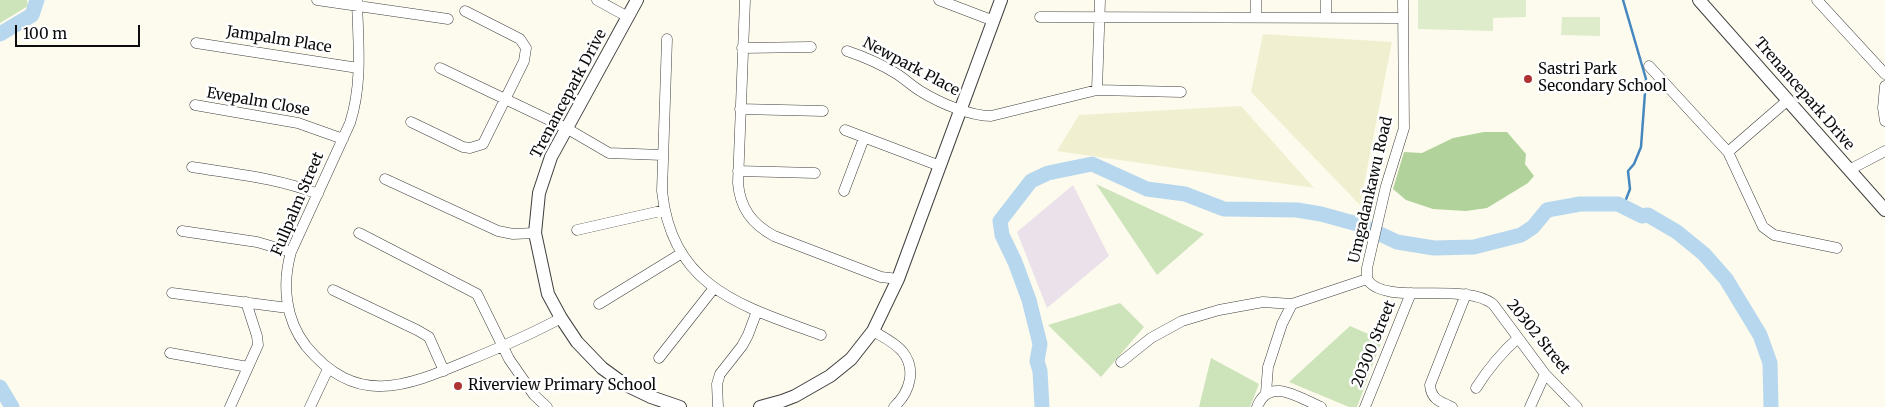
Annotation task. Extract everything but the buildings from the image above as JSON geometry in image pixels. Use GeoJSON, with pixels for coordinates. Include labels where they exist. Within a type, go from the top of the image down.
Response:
{"type":"FeatureCollection","features":[{"type":"Feature","properties":{"kind":"street"},"geometry":{"type":"LineString","coordinates":[[317,0],[357,3],[448,19]]}},
{"type":"Feature","properties":{"kind":"street"},"geometry":{"type":"LineString","coordinates":[[597,0],[628,17]]}},
{"type":"Feature","properties":{"kind":"street","name":"Trenancepark Drive"},"geometry":{"type":"LineString","coordinates":[[637,0],[551,157],[539,192],[535,233],[548,294],[560,318],[577,342],[608,372],[638,391],[680,407]]}},
{"type":"Feature","properties":{"kind":"street"},"geometry":{"type":"LineString","coordinates":[[745,0],[738,171],[738,188],[742,203],[752,220],[765,231],[782,240],[881,277],[898,279]]}},
{"type":"Feature","properties":{"kind":"street"},"geometry":{"type":"LineString","coordinates":[[939,0],[994,21]]}},
{"type":"Feature","properties":{"kind":"street"},"geometry":{"type":"LineString","coordinates":[[760,407],[795,396],[824,380],[851,359],[873,331],[898,279],[1001,0]]}},
{"type":"Feature","properties":{"kind":"street"},"geometry":{"type":"LineString","coordinates":[[1097,90],[1100,0]]}},
{"type":"Feature","properties":{"kind":"street"},"geometry":{"type":"LineString","coordinates":[[1256,0],[1256,17]]}},
{"type":"Feature","properties":{"kind":"street"},"geometry":{"type":"LineString","coordinates":[[1326,0],[1326,17]]}},
{"type":"Feature","properties":{"kind":"street","name":"Umgadankawu Road"},"geometry":{"type":"LineString","coordinates":[[1403,0],[1404,128],[1386,186],[1375,241],[1367,268],[1367,279],[1376,287],[1384,290],[1411,293]]}},
{"type":"Feature","properties":{"kind":"street","name":"Trenancepark Drive"},"geometry":{"type":"LineString","coordinates":[[1699,0],[1885,210]]}},
{"type":"Feature","properties":{"kind":"street"},"geometry":{"type":"LineString","coordinates":[[1817,0],[1885,74]]}},
{"type":"Feature","properties":{"kind":"street","name":"Fullpalm Street"},"geometry":{"type":"LineString","coordinates":[[357,3],[358,91],[355,108],[343,139],[291,252],[286,277],[288,308],[302,340],[328,369],[354,382],[384,387],[409,384],[444,371],[530,335],[560,318]]}},
{"type":"Feature","properties":{"kind":"street"},"geometry":{"type":"LineString","coordinates":[[411,122],[463,147],[477,147],[488,138],[524,61],[526,54],[524,43],[515,36],[464,11]]}},
{"type":"Feature","properties":{"kind":"street"},"geometry":{"type":"LineString","coordinates":[[1040,17],[1403,18]]}},
{"type":"Feature","properties":{"kind":"street"},"geometry":{"type":"LineString","coordinates":[[667,39],[662,191],[664,210],[672,233],[682,253],[701,277],[728,298],[757,312],[821,335]]}},
{"type":"Feature","properties":{"kind":"street","name":"Jampalm Place"},"geometry":{"type":"LineString","coordinates":[[196,43],[358,68]]}},
{"type":"Feature","properties":{"kind":"street"},"geometry":{"type":"LineString","coordinates":[[742,48],[812,47]]}},
{"type":"Feature","properties":{"kind":"street","name":"Newpark Place"},"geometry":{"type":"LineString","coordinates":[[847,51],[872,60],[898,74],[921,92],[961,110],[983,116],[991,116],[1097,90],[1181,92]]}},
{"type":"Feature","properties":{"kind":"street"},"geometry":{"type":"LineString","coordinates":[[1649,66],[1728,152],[1763,227],[1774,235],[1837,248]]}},
{"type":"Feature","properties":{"kind":"street"},"geometry":{"type":"LineString","coordinates":[[440,68],[566,128],[609,153],[662,154]]}},
{"type":"Feature","properties":{"kind":"street"},"geometry":{"type":"LineString","coordinates":[[1885,86],[1883,103],[1885,121]]}},
{"type":"Feature","properties":{"kind":"street"},"geometry":{"type":"LineString","coordinates":[[1728,152],[1788,100]]}},
{"type":"Feature","properties":{"kind":"street","name":"Evepalm Close"},"geometry":{"type":"LineString","coordinates":[[195,106],[298,123],[343,139]]}},
{"type":"Feature","properties":{"kind":"street"},"geometry":{"type":"LineString","coordinates":[[740,109],[824,111]]}},
{"type":"Feature","properties":{"kind":"street"},"geometry":{"type":"LineString","coordinates":[[844,130],[940,166]]}},
{"type":"Feature","properties":{"kind":"street"},"geometry":{"type":"LineString","coordinates":[[844,191],[864,138]]}},
{"type":"Feature","properties":{"kind":"street"},"geometry":{"type":"LineString","coordinates":[[1849,170],[1885,151]]}},
{"type":"Feature","properties":{"kind":"street"},"geometry":{"type":"LineString","coordinates":[[192,167],[271,179],[318,194]]}},
{"type":"Feature","properties":{"kind":"street"},"geometry":{"type":"LineString","coordinates":[[738,171],[814,173]]}},
{"type":"Feature","properties":{"kind":"street"},"geometry":{"type":"LineString","coordinates":[[385,180],[498,231],[513,234],[535,233]]}},
{"type":"Feature","properties":{"kind":"street"},"geometry":{"type":"LineString","coordinates":[[577,230],[664,210]]}},
{"type":"Feature","properties":{"kind":"street"},"geometry":{"type":"LineString","coordinates":[[182,232],[257,242],[291,252]]}},
{"type":"Feature","properties":{"kind":"street"},"geometry":{"type":"LineString","coordinates":[[359,233],[477,294],[509,359],[534,396],[547,407]]}},
{"type":"Feature","properties":{"kind":"street"},"geometry":{"type":"LineString","coordinates":[[599,304],[682,253]]}},
{"type":"Feature","properties":{"kind":"street"},"geometry":{"type":"LineString","coordinates":[[1121,362],[1151,338],[1182,321],[1219,310],[1263,302],[1292,304],[1367,279]]}},
{"type":"Feature","properties":{"kind":"street"},"geometry":{"type":"LineString","coordinates":[[658,358],[714,288]]}},
{"type":"Feature","properties":{"kind":"street"},"geometry":{"type":"LineString","coordinates":[[333,290],[429,337],[444,371]]}},
{"type":"Feature","properties":{"kind":"street"},"geometry":{"type":"LineString","coordinates":[[172,293],[288,308]]}},
{"type":"Feature","properties":{"kind":"street","name":"20302 Street"},"geometry":{"type":"LineString","coordinates":[[1411,293],[1466,294],[1482,297],[1493,304],[1545,374],[1577,407]]}},
{"type":"Feature","properties":{"kind":"street","name":"20300 Street"},"geometry":{"type":"LineString","coordinates":[[1365,407],[1411,293]]}},
{"type":"Feature","properties":{"kind":"street"},"geometry":{"type":"LineString","coordinates":[[1452,407],[1435,400],[1430,386],[1466,294]]}},
{"type":"Feature","properties":{"kind":"street"},"geometry":{"type":"LineString","coordinates":[[230,407],[258,345],[258,336],[246,302]]}},
{"type":"Feature","properties":{"kind":"street"},"geometry":{"type":"LineString","coordinates":[[1266,393],[1268,367],[1282,324],[1292,304]]}},
{"type":"Feature","properties":{"kind":"street"},"geometry":{"type":"LineString","coordinates":[[718,407],[717,384],[720,374],[742,346],[757,312]]}},
{"type":"Feature","properties":{"kind":"street"},"geometry":{"type":"LineString","coordinates":[[873,331],[895,345],[909,363],[910,377],[908,390],[894,407]]}},
{"type":"Feature","properties":{"kind":"street"},"geometry":{"type":"LineString","coordinates":[[1476,388],[1493,362],[1518,338]]}},
{"type":"Feature","properties":{"kind":"street"},"geometry":{"type":"LineString","coordinates":[[170,353],[248,367]]}},
{"type":"Feature","properties":{"kind":"street"},"geometry":{"type":"LineString","coordinates":[[310,407],[328,369]]}},
{"type":"Feature","properties":{"kind":"street"},"geometry":{"type":"LineString","coordinates":[[1530,407],[1545,374]]}},
{"type":"Feature","properties":{"kind":"street"},"geometry":{"type":"LineString","coordinates":[[1256,407],[1261,397],[1266,393],[1279,390],[1321,407]]}},
{"type":"Feature","properties":{"kind":"shaded area"},"geometry":{"type":"Polygon","coordinates":[[[1073,185],[1109,256],[1047,308],[1017,232],[1073,185]]]}},
{"type":"Feature","properties":{"kind":"green space"},"geometry":{"type":"Polygon","coordinates":[[[0,0],[27,0],[28,6],[0,23],[0,0]]]}},
{"type":"Feature","properties":{"kind":"green space"},"geometry":{"type":"Polygon","coordinates":[[[1418,0],[1526,0],[1526,17],[1493,18],[1493,31],[1418,29],[1418,0]]]}},
{"type":"Feature","properties":{"kind":"green space"},"geometry":{"type":"Polygon","coordinates":[[[1562,17],[1600,17],[1600,36],[1561,35],[1562,17]]]}},
{"type":"Feature","properties":{"kind":"green space"},"geometry":{"type":"Polygon","coordinates":[[[1263,34],[1392,42],[1360,205],[1251,92],[1263,34]]]}},
{"type":"Feature","properties":{"kind":"green space"},"geometry":{"type":"Polygon","coordinates":[[[1241,106],[1314,188],[1057,151],[1079,115],[1241,106]]]}},
{"type":"Feature","properties":{"kind":"green space"},"geometry":{"type":"Polygon","coordinates":[[[1484,132],[1507,132],[1526,154],[1525,164],[1534,176],[1528,183],[1487,208],[1466,211],[1433,209],[1406,200],[1393,189],[1404,152],[1422,153],[1453,138],[1484,132]]]}},
{"type":"Feature","properties":{"kind":"green space"},"geometry":{"type":"Polygon","coordinates":[[[1096,184],[1204,234],[1157,275],[1096,184]]]}},
{"type":"Feature","properties":{"kind":"green space"},"geometry":{"type":"Polygon","coordinates":[[[1120,303],[1144,327],[1101,377],[1048,325],[1120,303]]]}},
{"type":"Feature","properties":{"kind":"green space"},"geometry":{"type":"Polygon","coordinates":[[[1350,326],[1382,340],[1357,407],[1349,407],[1289,382],[1350,326]]]}},
{"type":"Feature","properties":{"kind":"green space"},"geometry":{"type":"Polygon","coordinates":[[[1211,358],[1259,384],[1250,407],[1199,407],[1211,358]]]}},
{"type":"Feature","properties":{"kind":"waterway"},"geometry":{"type":"LineString","coordinates":[[0,34],[32,15],[37,0]]}},
{"type":"Feature","properties":{"kind":"waterway"},"geometry":{"type":"LineString","coordinates":[[1623,0],[1646,79],[1641,147],[1634,164],[1628,171],[1630,189],[1623,207]]}},
{"type":"Feature","properties":{"kind":"waterway"},"geometry":{"type":"LineString","coordinates":[[1042,407],[1040,371],[1037,361],[1040,344],[1029,300],[1015,262],[1002,235],[1000,221],[1031,181],[1048,173],[1092,164],[1147,189],[1185,194],[1224,209],[1297,210],[1321,214],[1361,225],[1397,242],[1434,248],[1474,247],[1521,235],[1533,227],[1547,210],[1580,204],[1618,204],[1642,216],[1648,215],[1677,232],[1704,254],[1726,279],[1760,335],[1770,363],[1771,407]]}},
{"type":"Feature","properties":{"kind":"waterway"},"geometry":{"type":"LineString","coordinates":[[0,387],[12,407]]}},
{"type":"Feature","properties":{"kind":"place","name":"Sastri Park Secondary School"},"geometry":{"type":"Point","coordinates":[1528,79]}},
{"type":"Feature","properties":{"kind":"place","name":"Riverview Primary School"},"geometry":{"type":"Point","coordinates":[458,386]}}]}
